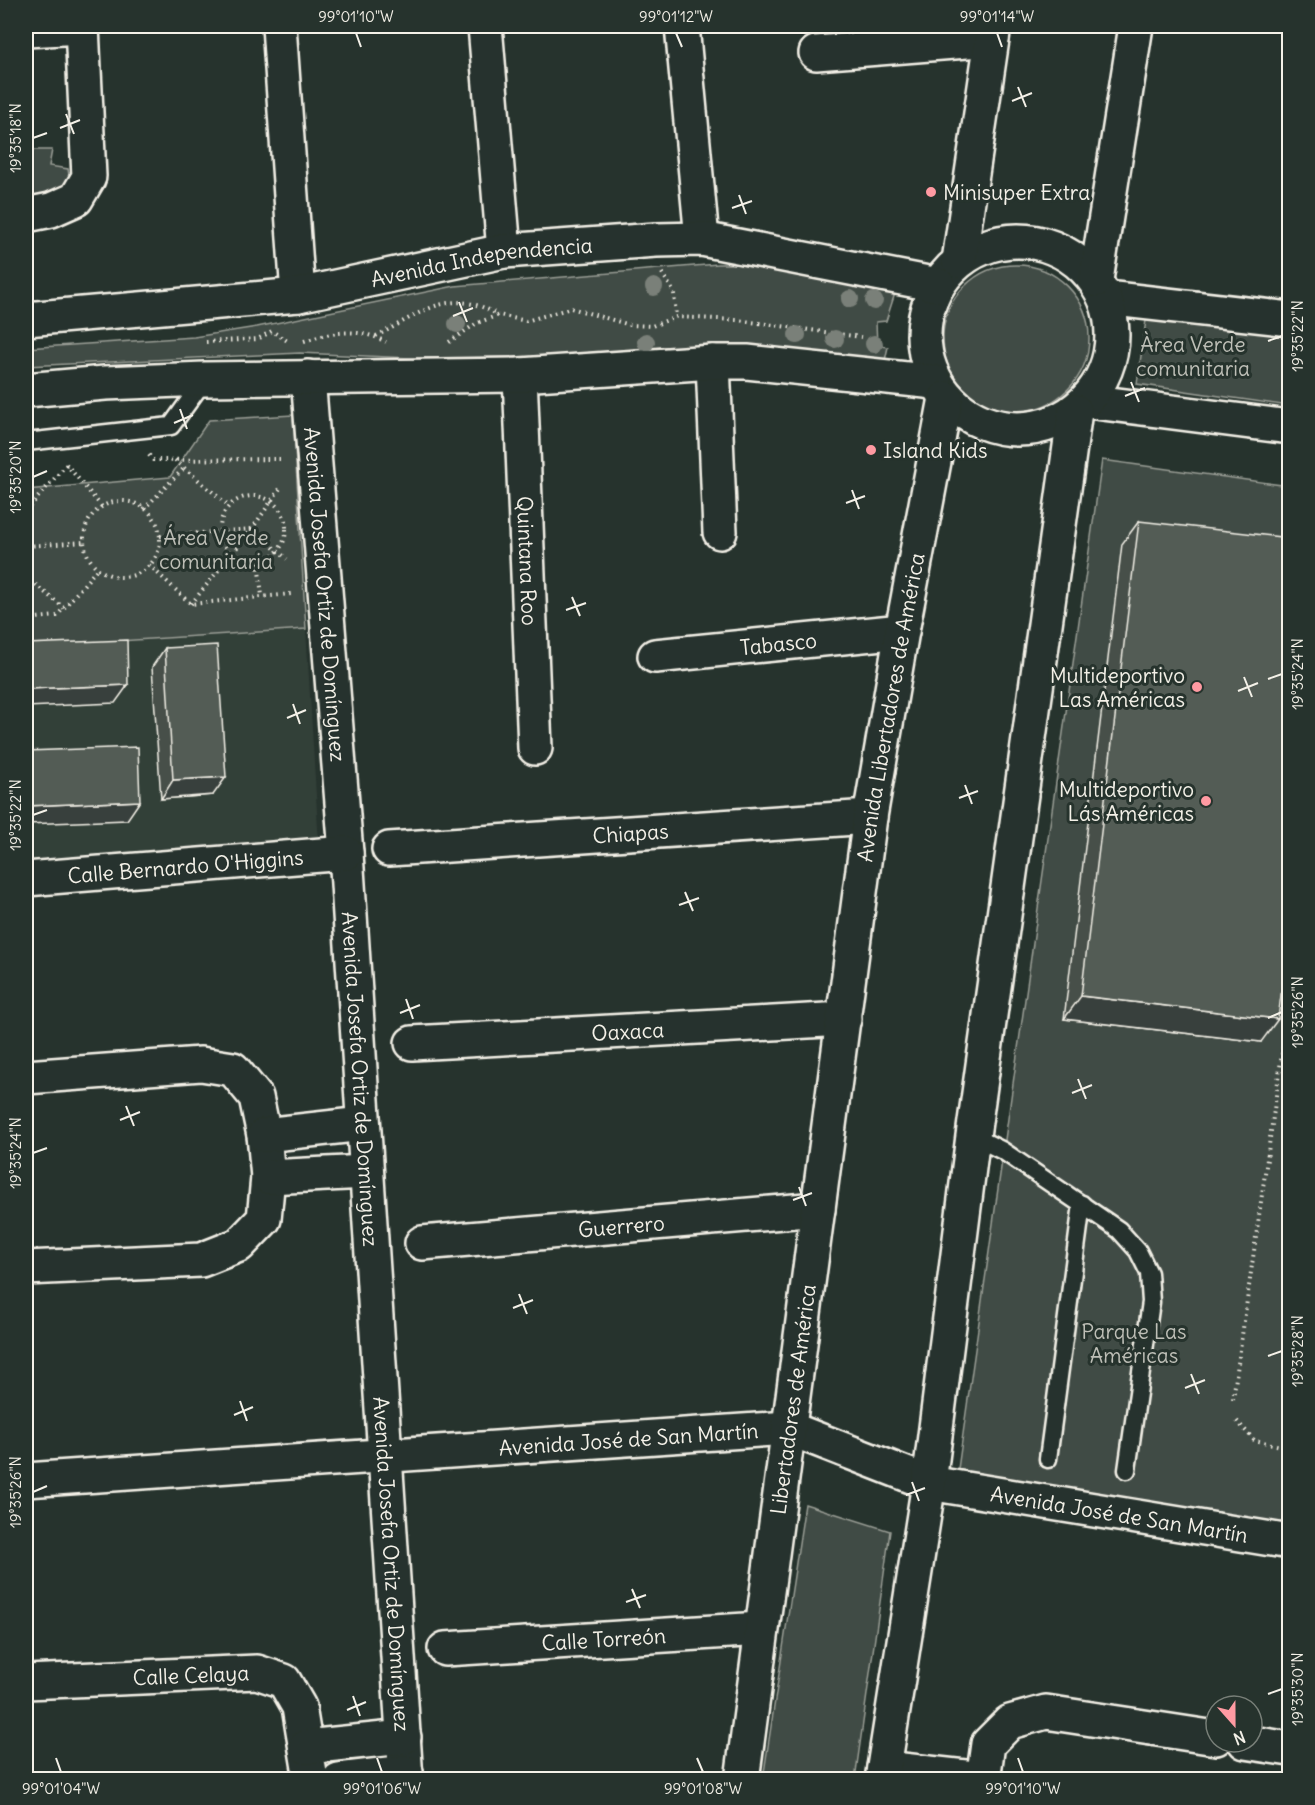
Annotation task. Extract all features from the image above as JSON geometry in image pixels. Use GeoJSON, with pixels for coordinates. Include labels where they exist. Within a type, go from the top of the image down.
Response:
{"type":"FeatureCollection","features":[{"type":"Feature","properties":{"kind":"street"},"geometry":{"type":"LineString","coordinates":[[26,30],[82,26],[89,177],[76,199],[51,210],[26,215]]}},
{"type":"Feature","properties":{"kind":"street"},"geometry":{"type":"LineString","coordinates":[[279,26],[298,295]]}},
{"type":"Feature","properties":{"kind":"street"},"geometry":{"type":"LineString","coordinates":[[485,26],[504,251]]}},
{"type":"Feature","properties":{"kind":"street"},"geometry":{"type":"LineString","coordinates":[[682,26],[702,239]]}},
{"type":"Feature","properties":{"kind":"street"},"geometry":{"type":"LineString","coordinates":[[1101,289],[1136,26]]}},
{"type":"Feature","properties":{"kind":"street"},"geometry":{"type":"LineString","coordinates":[[816,53],[993,32],[949,273],[925,316],[924,350],[941,390],[974,419],[1008,430],[1032,429],[1055,423],[1081,406],[1103,379],[1112,353],[1113,325],[1101,289],[1081,264],[1063,252],[1042,243],[1021,241],[999,243],[978,250],[949,273]]}},
{"type":"Feature","properties":{"kind":"street","name":"Avenida Independencia"},"geometry":{"type":"LineString","coordinates":[[26,319],[298,295],[504,251],[702,239],[949,273]]}},
{"type":"Feature","properties":{"kind":"street"},"geometry":{"type":"LineString","coordinates":[[1101,289],[1290,320]]}},
{"type":"Feature","properties":{"kind":"street"},"geometry":{"type":"LineString","coordinates":[[26,390],[105,383],[205,379],[520,375],[713,362],[747,362],[941,390]]}},
{"type":"Feature","properties":{"kind":"street"},"geometry":{"type":"LineString","coordinates":[[713,362],[720,532]]}},
{"type":"Feature","properties":{"kind":"street","name":"Quintana Roo"},"geometry":{"type":"LineString","coordinates":[[520,375],[535,748]]}},
{"type":"Feature","properties":{"kind":"street","name":"Avenida Josefa Ortiz de Domínguez"},"geometry":{"type":"LineString","coordinates":[[309,377],[346,853],[383,1456],[406,1776]]}},
{"type":"Feature","properties":{"kind":"street","name":"Avenida Libertadores de América"},"geometry":{"type":"LineString","coordinates":[[844,1019],[870,817],[941,390]]}},
{"type":"Feature","properties":{"kind":"street"},"geometry":{"type":"LineString","coordinates":[[1081,406],[1290,427]]}},
{"type":"Feature","properties":{"kind":"street"},"geometry":{"type":"LineString","coordinates":[[1081,406],[973,1136],[929,1483],[883,1774],[983,1779],[988,1744],[1010,1722],[1046,1712],[1204,1736]]}},
{"type":"Feature","properties":{"kind":"street","name":"Tabasco"},"geometry":{"type":"LineString","coordinates":[[655,656],[902,631]]}},
{"type":"Feature","properties":{"kind":"street","name":"Chiapas"},"geometry":{"type":"LineString","coordinates":[[389,849],[870,817]]}},
{"type":"Feature","properties":{"kind":"street","name":"Calle Bernardo O'Higgins"},"geometry":{"type":"LineString","coordinates":[[26,879],[346,853]]}},
{"type":"Feature","properties":{"kind":"street","name":"Oaxaca"},"geometry":{"type":"LineString","coordinates":[[412,1044],[844,1019]]}},
{"type":"Feature","properties":{"kind":"street","name":"Libertadores de América"},"geometry":{"type":"LineString","coordinates":[[742,1779],[760,1629],[844,1019]]}},
{"type":"Feature","properties":{"kind":"street"},"geometry":{"type":"LineString","coordinates":[[26,1077],[201,1064],[232,1069],[256,1096],[264,1135],[268,1177],[264,1219],[239,1245],[201,1260],[26,1268]]}},
{"type":"Feature","properties":{"kind":"street"},"geometry":{"type":"LineString","coordinates":[[264,1135],[363,1124]]}},
{"type":"Feature","properties":{"kind":"street"},"geometry":{"type":"LineString","coordinates":[[268,1177],[366,1172]]}},
{"type":"Feature","properties":{"kind":"street","name":"Guerrero"},"geometry":{"type":"LineString","coordinates":[[422,1243],[818,1209]]}},
{"type":"Feature","properties":{"kind":"street","name":"Avenida José de San Martín"},"geometry":{"type":"LineString","coordinates":[[26,1480],[788,1428],[929,1483],[1290,1542]]}},
{"type":"Feature","properties":{"kind":"street","name":"Calle Torreón"},"geometry":{"type":"LineString","coordinates":[[446,1649],[760,1629]]}},
{"type":"Feature","properties":{"kind":"street","name":"Calle Celaya"},"geometry":{"type":"LineString","coordinates":[[26,1682],[257,1672],[284,1681],[299,1707],[311,1779]]}},
{"type":"Feature","properties":{"kind":"street"},"geometry":{"type":"LineString","coordinates":[[306,1747],[404,1737]]}},
{"type":"Feature","properties":{"kind":"street"},"geometry":{"type":"LineString","coordinates":[[1264,1745],[1290,1749]]}},
{"type":"Feature","properties":{"kind":"street"},"geometry":{"type":"LineString","coordinates":[[339,1779],[406,1776]]}},
{"type":"Feature","properties":{"kind":"lane"},"geometry":{"type":"LineString","coordinates":[[26,442],[171,426],[205,379]]}},
{"type":"Feature","properties":{"kind":"lane"},"geometry":{"type":"LineString","coordinates":[[973,1136],[1003,1151],[1119,1230],[1138,1251],[1149,1273],[1151,1302],[1127,1470]]}},
{"type":"Feature","properties":{"kind":"lane"},"geometry":{"type":"LineString","coordinates":[[1048,1459],[1082,1204]]}},
{"type":"Feature","properties":{"kind":"path"},"geometry":{"type":"LineString","coordinates":[[660,269],[674,292],[676,317]]}},
{"type":"Feature","properties":{"kind":"path"},"geometry":{"type":"LineString","coordinates":[[376,337],[431,307],[459,300],[481,304],[499,315],[526,321],[571,308],[612,321],[652,326],[676,317],[768,322],[861,337]]}},
{"type":"Feature","properties":{"kind":"path"},"geometry":{"type":"LineString","coordinates":[[446,343],[477,323],[499,315]]}},
{"type":"Feature","properties":{"kind":"path"},"geometry":{"type":"LineString","coordinates":[[203,342],[258,339],[272,331],[292,345],[326,335],[366,332],[392,345]]}},
{"type":"Feature","properties":{"kind":"path"},"geometry":{"type":"LineString","coordinates":[[130,431],[153,460],[302,459],[313,443]]}},
{"type":"Feature","properties":{"kind":"path"},"geometry":{"type":"LineString","coordinates":[[26,511],[92,435]]}},
{"type":"Feature","properties":{"kind":"path"},"geometry":{"type":"LineString","coordinates":[[46,440],[102,507]]}},
{"type":"Feature","properties":{"kind":"path"},"geometry":{"type":"LineString","coordinates":[[175,460],[229,506]]}},
{"type":"Feature","properties":{"kind":"path"},"geometry":{"type":"LineString","coordinates":[[144,509],[184,468]]}},
{"type":"Feature","properties":{"kind":"path"},"geometry":{"type":"LineString","coordinates":[[191,604],[252,529],[283,485]]}},
{"type":"Feature","properties":{"kind":"path"},"geometry":{"type":"LineString","coordinates":[[259,496],[271,502],[284,518],[286,530],[278,551],[258,562],[247,562],[231,554],[223,544],[220,531],[223,514],[229,506],[248,497],[259,496]]}},
{"type":"Feature","properties":{"kind":"path"},"geometry":{"type":"LineString","coordinates":[[127,501],[144,509],[157,524],[160,536],[159,549],[149,565],[132,576],[119,577],[98,568],[90,559],[84,542],[87,525],[102,507],[127,501]]}},
{"type":"Feature","properties":{"kind":"path"},"geometry":{"type":"LineString","coordinates":[[160,536],[252,529],[324,590]]}},
{"type":"Feature","properties":{"kind":"path"},"geometry":{"type":"LineString","coordinates":[[26,538],[26,556]]}},
{"type":"Feature","properties":{"kind":"path"},"geometry":{"type":"LineString","coordinates":[[27,546],[84,542]]}},
{"type":"Feature","properties":{"kind":"path"},"geometry":{"type":"LineString","coordinates":[[258,562],[262,596]]}},
{"type":"Feature","properties":{"kind":"path"},"geometry":{"type":"LineString","coordinates":[[149,565],[191,604],[324,590]]}},
{"type":"Feature","properties":{"kind":"path"},"geometry":{"type":"LineString","coordinates":[[26,619],[57,616],[98,568]]}},
{"type":"Feature","properties":{"kind":"path"},"geometry":{"type":"LineString","coordinates":[[26,577],[64,608]]}},
{"type":"Feature","properties":{"kind":"path"},"geometry":{"type":"LineString","coordinates":[[1233,1399],[1290,997]]}},
{"type":"Feature","properties":{"kind":"path"},"geometry":{"type":"LineString","coordinates":[[1237,1421],[1254,1440],[1290,1448]]}},
{"type":"Feature","properties":{"kind":"shaded area"},"geometry":{"type":"Polygon","coordinates":[[[306,629],[319,846],[26,864],[26,647],[306,629]]]}},
{"type":"Feature","properties":{"kind":"green space"},"geometry":{"type":"Polygon","coordinates":[[[26,150],[52,150],[49,166],[68,169],[71,188],[26,200],[26,150]]]}},
{"type":"Feature","properties":{"kind":"green space"},"geometry":{"type":"Polygon","coordinates":[[[718,264],[744,264],[897,287],[886,321],[876,322],[877,345],[888,347],[883,369],[859,360],[765,346],[661,347],[542,357],[410,358],[300,353],[26,366],[26,348],[194,337],[257,327],[455,286],[718,264]]]}},
{"type":"Feature","properties":{"kind":"green space"},"geometry":{"type":"Polygon","coordinates":[[[1016,265],[1030,266],[1044,271],[1057,277],[1068,286],[1077,297],[1083,310],[1088,324],[1088,352],[1083,366],[1077,379],[1068,390],[1057,399],[1044,405],[1030,410],[1016,411],[1002,410],[988,405],[975,399],[964,390],[955,379],[949,366],[944,352],[943,338],[944,324],[949,310],[955,297],[964,286],[975,277],[988,271],[1002,266],[1016,265]]]}},
{"type":"Feature","properties":{"kind":"green space","name":"Àrea Verde comunitaria"},"geometry":{"type":"Polygon","coordinates":[[[1147,313],[1289,334],[1289,406],[1137,384],[1147,313]]]}},
{"type":"Feature","properties":{"kind":"green space","name":"Área Verde comunitaria"},"geometry":{"type":"Polygon","coordinates":[[[293,415],[306,629],[26,647],[26,490],[170,477],[209,420],[293,415]]]}},
{"type":"Feature","properties":{"kind":"green space","name":"Parque Las Américas"},"geometry":{"type":"Polygon","coordinates":[[[1102,460],[1289,486],[1289,1524],[957,1476],[1102,460]]]}},
{"type":"Feature","properties":{"kind":"green space"},"geometry":{"type":"Polygon","coordinates":[[[805,1504],[890,1531],[855,1779],[763,1779],[805,1504]]]}},
{"type":"Feature","properties":{"kind":"building","name":"Multideportivo Las Américas"},"geometry":{"type":"Polygon","coordinates":[[[1139,521],[1290,538],[1290,924],[1278,1019],[1081,996],[1139,521]]]}},
{"type":"Feature","properties":{"kind":"building"},"geometry":{"type":"Polygon","coordinates":[[[127,640],[128,685],[26,689],[26,644],[127,640]]]}},
{"type":"Feature","properties":{"kind":"building"},"geometry":{"type":"Polygon","coordinates":[[[217,645],[226,777],[173,780],[165,648],[217,645]]]}},
{"type":"Feature","properties":{"kind":"building"},"geometry":{"type":"Polygon","coordinates":[[[138,747],[140,801],[26,806],[26,751],[138,747]]]}},
{"type":"Feature","properties":{"kind":"place","name":"Minisuper Extra"},"geometry":{"type":"Point","coordinates":[931,192]}},
{"type":"Feature","properties":{"kind":"place","name":"Island Kids"},"geometry":{"type":"Point","coordinates":[871,450]}},
{"type":"Feature","properties":{"kind":"place","name":"Multideportivo Las Américas"},"geometry":{"type":"Point","coordinates":[1197,687]}},
{"type":"Feature","properties":{"kind":"place","name":"Multideportivo Lás Américas"},"geometry":{"type":"Point","coordinates":[1206,801]}}]}
